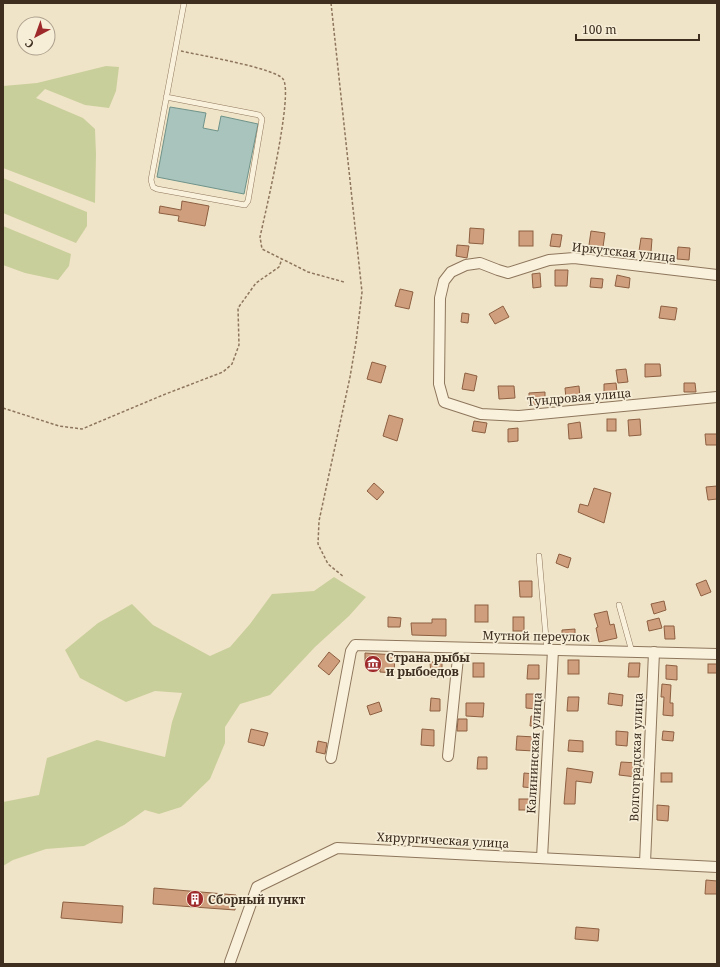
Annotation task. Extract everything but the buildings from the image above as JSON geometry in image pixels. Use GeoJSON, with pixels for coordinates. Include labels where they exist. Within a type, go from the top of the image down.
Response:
{"type":"FeatureCollection","features":[{"type":"Feature","properties":{"kind":"street","name":"Иркутская улица"},"geometry":{"type":"LineString","coordinates":[[444,402],[439,384],[440,298],[444,281],[451,272],[466,265],[480,263],[508,272],[549,260],[574,258],[717,275]]}},
{"type":"Feature","properties":{"kind":"street","name":"Тундровая улица"},"geometry":{"type":"LineString","coordinates":[[444,402],[481,414],[519,416],[717,397]]}},
{"type":"Feature","properties":{"kind":"street","name":"Мутной переулок"},"geometry":{"type":"LineString","coordinates":[[331,758],[351,651],[355,645],[717,654]]}},
{"type":"Feature","properties":{"kind":"street"},"geometry":{"type":"LineString","coordinates":[[448,756],[459,648]]}},
{"type":"Feature","properties":{"kind":"street","name":"Калининская улица"},"geometry":{"type":"LineString","coordinates":[[542,858],[550,650]]}},
{"type":"Feature","properties":{"kind":"street","name":"Волгоградская улица"},"geometry":{"type":"LineString","coordinates":[[645,863],[654,652]]}},
{"type":"Feature","properties":{"kind":"street","name":"Хирургическая улица"},"geometry":{"type":"LineString","coordinates":[[230,962],[257,887],[336,848],[717,867]]}},
{"type":"Feature","properties":{"kind":"lane"},"geometry":{"type":"LineString","coordinates":[[166,97],[259,115],[262,119],[248,201],[244,205],[157,190],[152,187],[150,180],[184,3]]}},
{"type":"Feature","properties":{"kind":"lane"},"geometry":{"type":"LineString","coordinates":[[540,556],[550,650]]}},
{"type":"Feature","properties":{"kind":"lane"},"geometry":{"type":"LineString","coordinates":[[619,606],[632,652]]}},
{"type":"Feature","properties":{"kind":"path"},"geometry":{"type":"LineString","coordinates":[[331,3],[362,292],[354,356],[319,521],[318,544],[328,564],[344,577]]}},
{"type":"Feature","properties":{"kind":"path"},"geometry":{"type":"LineString","coordinates":[[175,50],[269,70],[282,78],[286,84],[286,97],[278,154],[260,237],[262,249],[308,272],[344,282]]}},
{"type":"Feature","properties":{"kind":"path"},"geometry":{"type":"LineString","coordinates":[[3,408],[59,426],[82,429],[223,372],[232,364],[239,345],[238,308],[256,283],[279,267],[282,259]]}},
{"type":"Feature","properties":{"kind":"green space"},"geometry":{"type":"Polygon","coordinates":[[[106,66],[119,67],[116,91],[109,108],[85,105],[45,89],[36,98],[83,118],[95,129],[95,203],[3,168],[3,86],[37,83],[106,66]]]}},
{"type":"Feature","properties":{"kind":"green space"},"geometry":{"type":"Polygon","coordinates":[[[3,178],[87,212],[87,226],[76,243],[3,213],[3,178]]]}},
{"type":"Feature","properties":{"kind":"green space"},"geometry":{"type":"Polygon","coordinates":[[[3,226],[71,254],[69,266],[58,280],[25,273],[3,265],[3,226]]]}},
{"type":"Feature","properties":{"kind":"green space"},"geometry":{"type":"Polygon","coordinates":[[[334,577],[366,597],[349,616],[315,647],[270,695],[240,704],[225,727],[225,743],[210,779],[181,807],[159,814],[145,810],[124,825],[84,846],[46,849],[13,860],[3,866],[3,802],[39,795],[47,758],[97,740],[165,757],[172,722],[182,693],[155,691],[126,702],[80,678],[65,650],[98,623],[132,604],[153,625],[210,656],[230,647],[250,624],[272,594],[314,591],[334,577]]]}},
{"type":"Feature","properties":{"kind":"water"},"geometry":{"type":"Polygon","coordinates":[[[170,107],[206,113],[203,128],[218,131],[221,116],[258,124],[244,194],[157,177],[170,107]]]}},
{"type":"Feature","properties":{"kind":"place","name":"Страна рыбы и рыбоедов"},"geometry":{"type":"Point","coordinates":[373,664]}},
{"type":"Feature","properties":{"kind":"place","name":"Сборный пункт"},"geometry":{"type":"Point","coordinates":[195,899]}}]}
